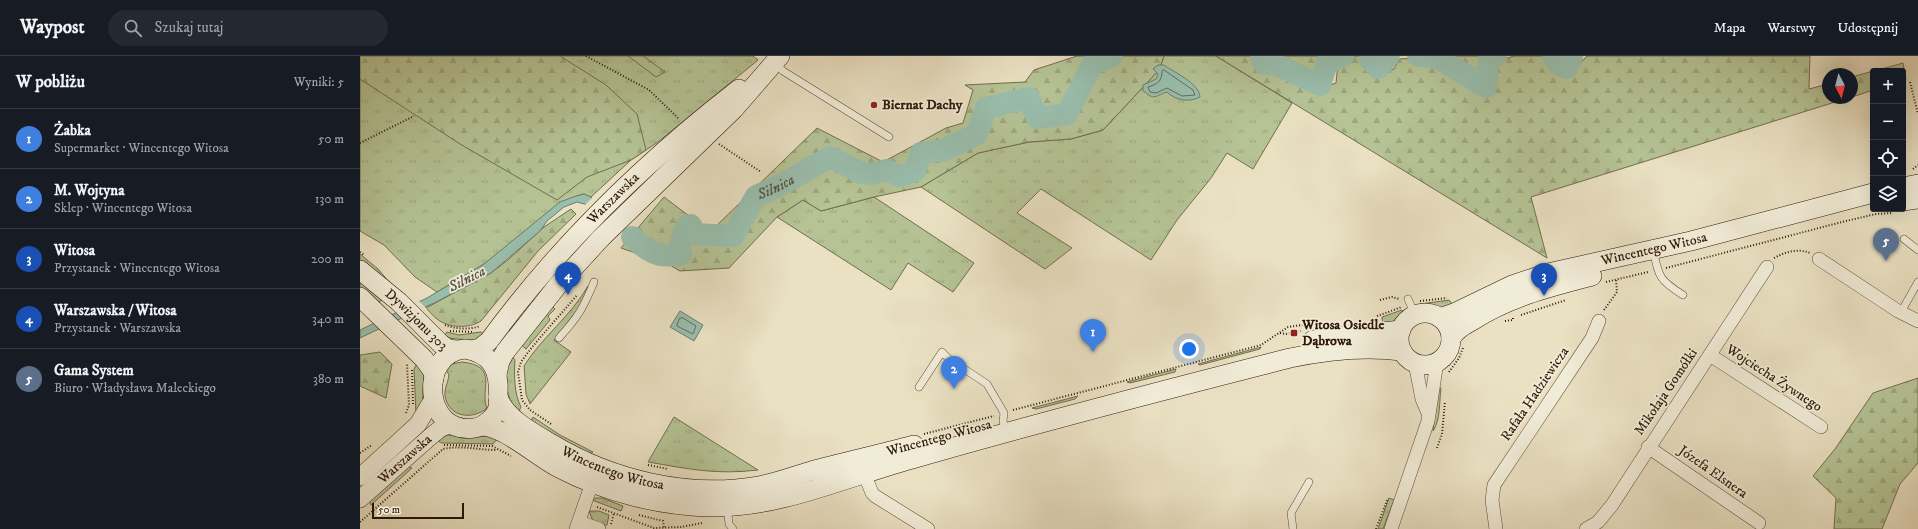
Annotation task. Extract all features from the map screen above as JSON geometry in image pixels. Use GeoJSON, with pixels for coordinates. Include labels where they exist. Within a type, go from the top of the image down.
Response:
{"type":"FeatureCollection","features":[{"type":"Feature","properties":{"kind":"main road","name":"Warszawska"},"geometry":{"type":"LineString","coordinates":[[464,350],[480,348],[489,341],[543,271],[617,194],[690,129],[777,60]]}},
{"type":"Feature","properties":{"kind":"main road","name":"Warszawska"},"geometry":{"type":"LineString","coordinates":[[497,374],[500,361],[505,352],[558,285],[601,238],[734,109],[777,60]]}},
{"type":"Feature","properties":{"kind":"main road"},"geometry":{"type":"LineString","coordinates":[[1906,186],[1918,184]]}},
{"type":"Feature","properties":{"kind":"main road","name":"Wincentego Witosa"},"geometry":{"type":"LineString","coordinates":[[1440,318],[1454,313],[1512,285],[1548,273],[1656,261],[1870,194]]}},
{"type":"Feature","properties":{"kind":"main road"},"geometry":{"type":"LineString","coordinates":[[1906,204],[1918,199]]}},
{"type":"Feature","properties":{"kind":"main road","name":"Wincentego Witosa"},"geometry":{"type":"LineString","coordinates":[[1457,342],[1456,331],[1481,315],[1518,297],[1551,286],[1870,208]]}},
{"type":"Feature","properties":{"kind":"main road","name":"Dywizjonu 303"},"geometry":{"type":"LineString","coordinates":[[360,270],[399,302],[441,344],[448,349],[464,350]]}},
{"type":"Feature","properties":{"kind":"main road","name":"Dywizjonu 303"},"geometry":{"type":"LineString","coordinates":[[360,297],[378,313],[430,366],[434,379]]}},
{"type":"Feature","properties":{"kind":"main road"},"geometry":{"type":"LineString","coordinates":[[1408,357],[1399,340],[1400,330],[1411,306],[1440,318],[1448,327],[1457,342],[1450,347],[1445,356],[1442,369]]}},
{"type":"Feature","properties":{"kind":"main road","name":"Wincentego Witosa"},"geometry":{"type":"LineString","coordinates":[[498,397],[501,405],[506,411],[527,428],[563,451],[622,476],[648,482],[703,489],[759,486],[1005,423],[1288,345],[1328,338],[1387,333],[1400,330]]}},
{"type":"Feature","properties":{"kind":"main road","name":"Wincentego Witosa"},"geometry":{"type":"LineString","coordinates":[[482,426],[498,430],[550,464],[592,483],[638,497],[710,507],[727,506],[778,499],[809,491],[911,459],[1005,423],[1312,353],[1363,348],[1408,357],[1426,365],[1442,369]]}},
{"type":"Feature","properties":{"kind":"main road"},"geometry":{"type":"LineString","coordinates":[[464,350],[479,352],[488,359],[497,374],[498,397],[496,411],[482,426],[463,428],[452,424],[443,418],[437,411],[433,399],[434,379],[437,366],[440,361],[464,350]]}},
{"type":"Feature","properties":{"kind":"street"},"geometry":{"type":"LineString","coordinates":[[1819,259],[1901,312],[1918,321]]}},
{"type":"Feature","properties":{"kind":"street","name":"Mikołaja Gomółki"},"geometry":{"type":"LineString","coordinates":[[1592,528],[1612,505],[1648,447],[1767,267]]}},
{"type":"Feature","properties":{"kind":"street","name":"Rafała Hadziewicza"},"geometry":{"type":"LineString","coordinates":[[1496,529],[1492,500],[1494,485],[1592,338],[1599,321]]}},
{"type":"Feature","properties":{"kind":"street","name":"Wojciecha Żywnego"},"geometry":{"type":"LineString","coordinates":[[1710,355],[1821,428]]}},
{"type":"Feature","properties":{"kind":"street"},"geometry":{"type":"LineString","coordinates":[[1408,357],[1428,413]]}},
{"type":"Feature","properties":{"kind":"street"},"geometry":{"type":"LineString","coordinates":[[1391,529],[1428,421],[1428,413],[1433,397],[1434,375],[1442,369]]}},
{"type":"Feature","properties":{"kind":"street","name":"Warszawska"},"geometry":{"type":"LineString","coordinates":[[360,477],[418,424],[433,399]]}},
{"type":"Feature","properties":{"kind":"street","name":"Warszawska"},"geometry":{"type":"LineString","coordinates":[[360,499],[441,428],[452,424]]}},
{"type":"Feature","properties":{"kind":"street","name":"Józefa Elsnera"},"geometry":{"type":"LineString","coordinates":[[1648,447],[1759,523]]}},
{"type":"Feature","properties":{"kind":"street"},"geometry":{"type":"LineString","coordinates":[[864,473],[872,493],[875,496],[928,529]]}},
{"type":"Feature","properties":{"kind":"street","name":"Wincentego Witosa"},"geometry":{"type":"LineString","coordinates":[[578,526],[592,483]]}},
{"type":"Feature","properties":{"kind":"street"},"geometry":{"type":"LineString","coordinates":[[578,526],[605,527]]}},
{"type":"Feature","properties":{"kind":"lane"},"geometry":{"type":"LineString","coordinates":[[777,60],[783,71],[889,137]]}},
{"type":"Feature","properties":{"kind":"lane"},"geometry":{"type":"LineString","coordinates":[[1904,239],[1918,250]]}},
{"type":"Feature","properties":{"kind":"lane"},"geometry":{"type":"LineString","coordinates":[[1656,261],[1663,282],[1683,295]]}},
{"type":"Feature","properties":{"kind":"lane"},"geometry":{"type":"LineString","coordinates":[[559,338],[584,307],[594,282]]}},
{"type":"Feature","properties":{"kind":"lane"},"geometry":{"type":"LineString","coordinates":[[1901,312],[1918,282]]}},
{"type":"Feature","properties":{"kind":"lane"},"geometry":{"type":"LineString","coordinates":[[919,387],[942,352],[949,359],[985,381],[1005,423]]}},
{"type":"Feature","properties":{"kind":"lane"},"geometry":{"type":"LineString","coordinates":[[1293,529],[1291,513],[1309,482]]}},
{"type":"Feature","properties":{"kind":"lane"},"geometry":{"type":"LineString","coordinates":[[727,506],[729,524],[733,529]]}},
{"type":"Feature","properties":{"kind":"path"},"geometry":{"type":"LineString","coordinates":[[586,56],[649,90],[690,129]]}},
{"type":"Feature","properties":{"kind":"path"},"geometry":{"type":"LineString","coordinates":[[1910,82],[1918,114]]}},
{"type":"Feature","properties":{"kind":"path"},"geometry":{"type":"LineString","coordinates":[[360,143],[414,116]]}},
{"type":"Feature","properties":{"kind":"path"},"geometry":{"type":"LineString","coordinates":[[708,135],[761,172]]}},
{"type":"Feature","properties":{"kind":"path"},"geometry":{"type":"LineString","coordinates":[[1604,282],[1616,279],[1656,261],[1883,212]]}},
{"type":"Feature","properties":{"kind":"path"},"geometry":{"type":"LineString","coordinates":[[1767,267],[1773,259],[1782,254],[1795,251],[1804,250],[1819,259]]}},
{"type":"Feature","properties":{"kind":"path"},"geometry":{"type":"LineString","coordinates":[[1599,321],[1606,306],[1617,292],[1616,279]]}},
{"type":"Feature","properties":{"kind":"path"},"geometry":{"type":"LineString","coordinates":[[556,427],[523,403],[518,372],[521,362],[546,328],[555,320],[579,292]]}},
{"type":"Feature","properties":{"kind":"path"},"geometry":{"type":"LineString","coordinates":[[1380,300],[1394,297],[1411,306]]}},
{"type":"Feature","properties":{"kind":"path"},"geometry":{"type":"LineString","coordinates":[[552,317],[555,320]]}},
{"type":"Feature","properties":{"kind":"path"},"geometry":{"type":"LineString","coordinates":[[440,323],[449,327],[474,329],[482,324]]}},
{"type":"Feature","properties":{"kind":"path"},"geometry":{"type":"LineString","coordinates":[[921,435],[1005,423],[1261,345],[1288,327],[1316,324]]}},
{"type":"Feature","properties":{"kind":"path"},"geometry":{"type":"LineString","coordinates":[[444,330],[473,332],[480,330]]}},
{"type":"Feature","properties":{"kind":"path"},"geometry":{"type":"LineString","coordinates":[[1442,369],[1459,358],[1457,342]]}},
{"type":"Feature","properties":{"kind":"path"},"geometry":{"type":"LineString","coordinates":[[402,418],[406,414],[409,405],[408,361]]}},
{"type":"Feature","properties":{"kind":"path"},"geometry":{"type":"LineString","coordinates":[[412,367],[412,407]]}},
{"type":"Feature","properties":{"kind":"path"},"geometry":{"type":"LineString","coordinates":[[1437,448],[1443,428],[1445,399]]}},
{"type":"Feature","properties":{"kind":"path"},"geometry":{"type":"LineString","coordinates":[[360,522],[443,449],[482,448],[498,450],[487,445],[438,446]]}},
{"type":"Feature","properties":{"kind":"path"},"geometry":{"type":"LineString","coordinates":[[645,464],[673,470]]}},
{"type":"Feature","properties":{"kind":"path"},"geometry":{"type":"LineString","coordinates":[[596,506],[648,527],[664,528],[705,522]]}},
{"type":"Feature","properties":{"kind":"path"},"geometry":{"type":"LineString","coordinates":[[622,516],[624,512]]}},
{"type":"Feature","properties":{"kind":"path"},"geometry":{"type":"LineString","coordinates":[[605,527],[614,513]]}},
{"type":"Feature","properties":{"kind":"path"},"geometry":{"type":"LineString","coordinates":[[663,524],[664,528]]}},
{"type":"Feature","properties":{"kind":"green space"},"geometry":{"type":"Polygon","coordinates":[[[360,56],[753,56],[758,60],[658,142],[631,160],[591,197],[584,194],[576,196],[484,264],[437,292],[415,277],[384,245],[360,231],[360,56]]]}},
{"type":"Feature","properties":{"kind":"green space"},"geometry":{"type":"Polygon","coordinates":[[[360,56],[560,56],[606,85],[637,114],[646,150],[631,160],[587,177],[557,200],[460,144],[360,79],[360,56]]]}},
{"type":"Feature","properties":{"kind":"green space"},"geometry":{"type":"Polygon","coordinates":[[[628,56],[643,56],[665,72],[656,77],[628,56]]]}},
{"type":"Feature","properties":{"kind":"green space"},"geometry":{"type":"Polygon","coordinates":[[[1077,56],[1164,56],[1159,70],[1103,130],[1071,139],[1029,142],[978,153],[921,187],[874,197],[821,211],[803,200],[777,217],[729,268],[680,271],[668,264],[621,248],[664,197],[710,232],[817,128],[883,162],[946,128],[963,123],[973,90],[965,85],[1025,82],[1034,70],[1077,56]]]}},
{"type":"Feature","properties":{"kind":"green space"},"geometry":{"type":"Polygon","coordinates":[[[1164,56],[1216,56],[1292,103],[1253,169],[1227,153],[1211,178],[1177,220],[1151,260],[1041,189],[1017,213],[1072,248],[1045,269],[921,187],[978,153],[1029,142],[1071,139],[1103,130],[1159,70],[1164,56]]]}},
{"type":"Feature","properties":{"kind":"green space"},"geometry":{"type":"Polygon","coordinates":[[[1216,56],[1259,56],[1262,65],[1301,83],[1322,88],[1336,83],[1338,63],[1355,56],[1366,56],[1368,66],[1378,74],[1394,69],[1400,59],[1415,60],[1432,65],[1467,83],[1487,91],[1494,84],[1498,61],[1514,56],[1547,56],[1558,66],[1572,72],[1587,56],[1810,56],[1809,89],[1822,86],[1822,104],[1829,104],[1531,197],[1547,258],[1216,56]]]}},
{"type":"Feature","properties":{"kind":"green space"},"geometry":{"type":"Polygon","coordinates":[[[1268,56],[1337,56],[1325,61],[1327,75],[1316,81],[1291,67],[1269,58],[1268,56]]]}},
{"type":"Feature","properties":{"kind":"green space"},"geometry":{"type":"Polygon","coordinates":[[[1440,56],[1488,56],[1483,83],[1440,56]]]}},
{"type":"Feature","properties":{"kind":"green space"},"geometry":{"type":"Polygon","coordinates":[[[1903,63],[1904,68],[1886,68],[1903,63]]]}},
{"type":"Feature","properties":{"kind":"green space"},"geometry":{"type":"Polygon","coordinates":[[[1870,72],[1870,91],[1858,95],[1858,75],[1870,72]]]}},
{"type":"Feature","properties":{"kind":"green space"},"geometry":{"type":"Polygon","coordinates":[[[874,197],[974,263],[953,292],[908,263],[891,290],[777,217],[803,200],[821,211],[874,197]]]}},
{"type":"Feature","properties":{"kind":"green space"},"geometry":{"type":"Polygon","coordinates":[[[571,209],[576,214],[538,251],[481,321],[471,325],[453,326],[437,319],[426,308],[491,273],[508,260],[544,227],[571,209]]]}},
{"type":"Feature","properties":{"kind":"green space"},"geometry":{"type":"Polygon","coordinates":[[[360,254],[378,269],[395,289],[360,262],[360,254]]]}},
{"type":"Feature","properties":{"kind":"green space"},"geometry":{"type":"Polygon","coordinates":[[[360,278],[385,299],[376,303],[360,289],[360,278]]]}},
{"type":"Feature","properties":{"kind":"green space"},"geometry":{"type":"Polygon","coordinates":[[[588,286],[581,305],[554,340],[571,352],[530,404],[526,394],[524,366],[539,345],[581,297],[588,286]]]}},
{"type":"Feature","properties":{"kind":"green space"},"geometry":{"type":"Polygon","coordinates":[[[1449,300],[1455,308],[1439,310],[1422,307],[1420,304],[1449,300]]]}},
{"type":"Feature","properties":{"kind":"green space"},"geometry":{"type":"Polygon","coordinates":[[[553,307],[555,309],[548,316],[550,320],[526,349],[518,342],[553,307]]]}},
{"type":"Feature","properties":{"kind":"green space"},"geometry":{"type":"Polygon","coordinates":[[[1402,310],[1403,316],[1394,325],[1383,328],[1382,317],[1402,310]]]}},
{"type":"Feature","properties":{"kind":"green space"},"geometry":{"type":"Polygon","coordinates":[[[447,332],[459,335],[481,332],[485,335],[476,340],[443,337],[447,332]]]}},
{"type":"Feature","properties":{"kind":"green space"},"geometry":{"type":"Polygon","coordinates":[[[1261,347],[1260,349],[1200,365],[1198,364],[1261,347]]]}},
{"type":"Feature","properties":{"kind":"green space"},"geometry":{"type":"Polygon","coordinates":[[[380,352],[392,364],[386,398],[360,386],[360,355],[380,352]]]}},
{"type":"Feature","properties":{"kind":"green space"},"geometry":{"type":"Polygon","coordinates":[[[510,353],[515,360],[516,390],[521,407],[518,413],[510,400],[506,384],[510,353]]]}},
{"type":"Feature","properties":{"kind":"green space"},"geometry":{"type":"Polygon","coordinates":[[[418,362],[424,375],[422,409],[416,415],[414,369],[418,362]]]}},
{"type":"Feature","properties":{"kind":"green space"},"geometry":{"type":"Polygon","coordinates":[[[462,362],[474,364],[481,368],[486,380],[485,401],[487,408],[475,414],[462,415],[456,413],[447,403],[445,396],[449,375],[445,368],[452,364],[462,362]]]}},
{"type":"Feature","properties":{"kind":"green space"},"geometry":{"type":"Polygon","coordinates":[[[1176,369],[1175,372],[1130,383],[1127,382],[1176,369]]]}},
{"type":"Feature","properties":{"kind":"green space"},"geometry":{"type":"Polygon","coordinates":[[[1918,378],[1918,463],[1900,484],[1882,529],[1834,529],[1836,498],[1813,476],[1835,449],[1873,393],[1918,378]]]}},
{"type":"Feature","properties":{"kind":"green space"},"geometry":{"type":"Polygon","coordinates":[[[1437,388],[1441,388],[1439,410],[1436,426],[1433,431],[1437,388]]]}},
{"type":"Feature","properties":{"kind":"green space"},"geometry":{"type":"Polygon","coordinates":[[[1078,396],[1075,399],[1036,409],[1032,408],[1078,396]]]}},
{"type":"Feature","properties":{"kind":"green space"},"geometry":{"type":"Polygon","coordinates":[[[533,417],[560,435],[593,452],[588,455],[530,422],[533,417]]]}},
{"type":"Feature","properties":{"kind":"green space"},"geometry":{"type":"Polygon","coordinates":[[[674,417],[758,470],[716,472],[648,462],[674,417]]]}},
{"type":"Feature","properties":{"kind":"green space"},"geometry":{"type":"Polygon","coordinates":[[[449,435],[463,438],[487,436],[498,438],[493,444],[442,443],[438,441],[449,435]]]}},
{"type":"Feature","properties":{"kind":"green space"},"geometry":{"type":"Polygon","coordinates":[[[407,466],[412,468],[371,505],[369,500],[407,466]]]}},
{"type":"Feature","properties":{"kind":"green space"},"geometry":{"type":"Polygon","coordinates":[[[602,498],[623,506],[621,511],[592,500],[602,498]]]}},
{"type":"Feature","properties":{"kind":"green space"},"geometry":{"type":"Polygon","coordinates":[[[1389,498],[1394,500],[1383,529],[1378,529],[1389,498]]]}},
{"type":"Feature","properties":{"kind":"green space"},"geometry":{"type":"Polygon","coordinates":[[[589,511],[599,511],[609,515],[607,525],[601,525],[593,521],[589,511]]]}},
{"type":"Feature","properties":{"kind":"water"},"geometry":{"type":"Polygon","coordinates":[[[1158,65],[1164,65],[1186,79],[1196,87],[1200,97],[1191,100],[1182,100],[1170,95],[1167,92],[1155,97],[1147,94],[1143,90],[1143,85],[1156,79],[1158,74],[1153,69],[1158,65]]]}},
{"type":"Feature","properties":{"kind":"water"},"geometry":{"type":"Polygon","coordinates":[[[584,194],[591,197],[639,239],[659,251],[655,257],[638,247],[588,205],[577,202],[564,207],[547,221],[540,231],[491,273],[436,302],[360,338],[360,330],[427,298],[484,264],[560,202],[584,194]]]}},
{"type":"Feature","properties":{"kind":"water"},"geometry":{"type":"Polygon","coordinates":[[[680,311],[703,325],[694,341],[670,327],[680,311]]]}},
{"type":"Feature","properties":{"kind":"pier"},"geometry":{"type":"Polygon","coordinates":[[[594,196],[612,212],[603,220],[584,206],[594,196]]]}},
{"type":"Feature","properties":{"kind":"pier"},"geometry":{"type":"Polygon","coordinates":[[[616,215],[634,231],[626,240],[607,224],[616,215]]]}},
{"type":"Feature","properties":{"kind":"pier"},"geometry":{"type":"Polygon","coordinates":[[[418,300],[427,309],[404,320],[396,311],[418,300]]]}},
{"type":"Feature","properties":{"kind":"waterway","name":"Silnica"},"geometry":{"type":"LineString","coordinates":[[632,237],[643,247],[654,253],[666,256],[681,254],[679,247],[686,227],[691,225],[694,234],[733,236],[756,196],[777,187],[830,157],[861,173],[872,174],[886,170],[901,176],[915,171],[921,153],[944,150],[977,134],[986,108],[1029,98],[1037,118],[1067,114],[1092,65],[1112,56]]}},
{"type":"Feature","properties":{"kind":"waterway","name":"Silnica"},"geometry":{"type":"LineString","coordinates":[[1261,56],[1264,64],[1277,65],[1320,85],[1327,63],[1343,56]]}},
{"type":"Feature","properties":{"kind":"waterway","name":"Silnica"},"geometry":{"type":"LineString","coordinates":[[1370,56],[1370,60],[1378,68],[1389,56]]}},
{"type":"Feature","properties":{"kind":"waterway","name":"Silnica"},"geometry":{"type":"LineString","coordinates":[[1418,56],[1436,57],[1486,87],[1489,59],[1496,56]]}},
{"type":"Feature","properties":{"kind":"waterway","name":"Silnica"},"geometry":{"type":"LineString","coordinates":[[1553,56],[1558,64],[1567,68],[1572,56]]}},
{"type":"Feature","properties":{"kind":"place","name":"Biernat Dachy"},"geometry":{"type":"Point","coordinates":[874,105]}},
{"type":"Feature","properties":{"kind":"place","name":"Gama System"},"geometry":{"type":"Point","coordinates":[1886,261]}},
{"type":"Feature","properties":{"kind":"place","name":"Warszawska / Witosa"},"geometry":{"type":"Point","coordinates":[568,295]}},
{"type":"Feature","properties":{"kind":"place","name":"Witosa"},"geometry":{"type":"Point","coordinates":[1544,296]}},
{"type":"Feature","properties":{"kind":"place","name":"Witosa Osiedle Dąbrowa"},"geometry":{"type":"Point","coordinates":[1294,333]}},
{"type":"Feature","properties":{"kind":"place","name":"Żabka"},"geometry":{"type":"Point","coordinates":[1093,352]}},
{"type":"Feature","properties":{"kind":"place","name":"M. Wojtyna"},"geometry":{"type":"Point","coordinates":[954,389]}}]}
